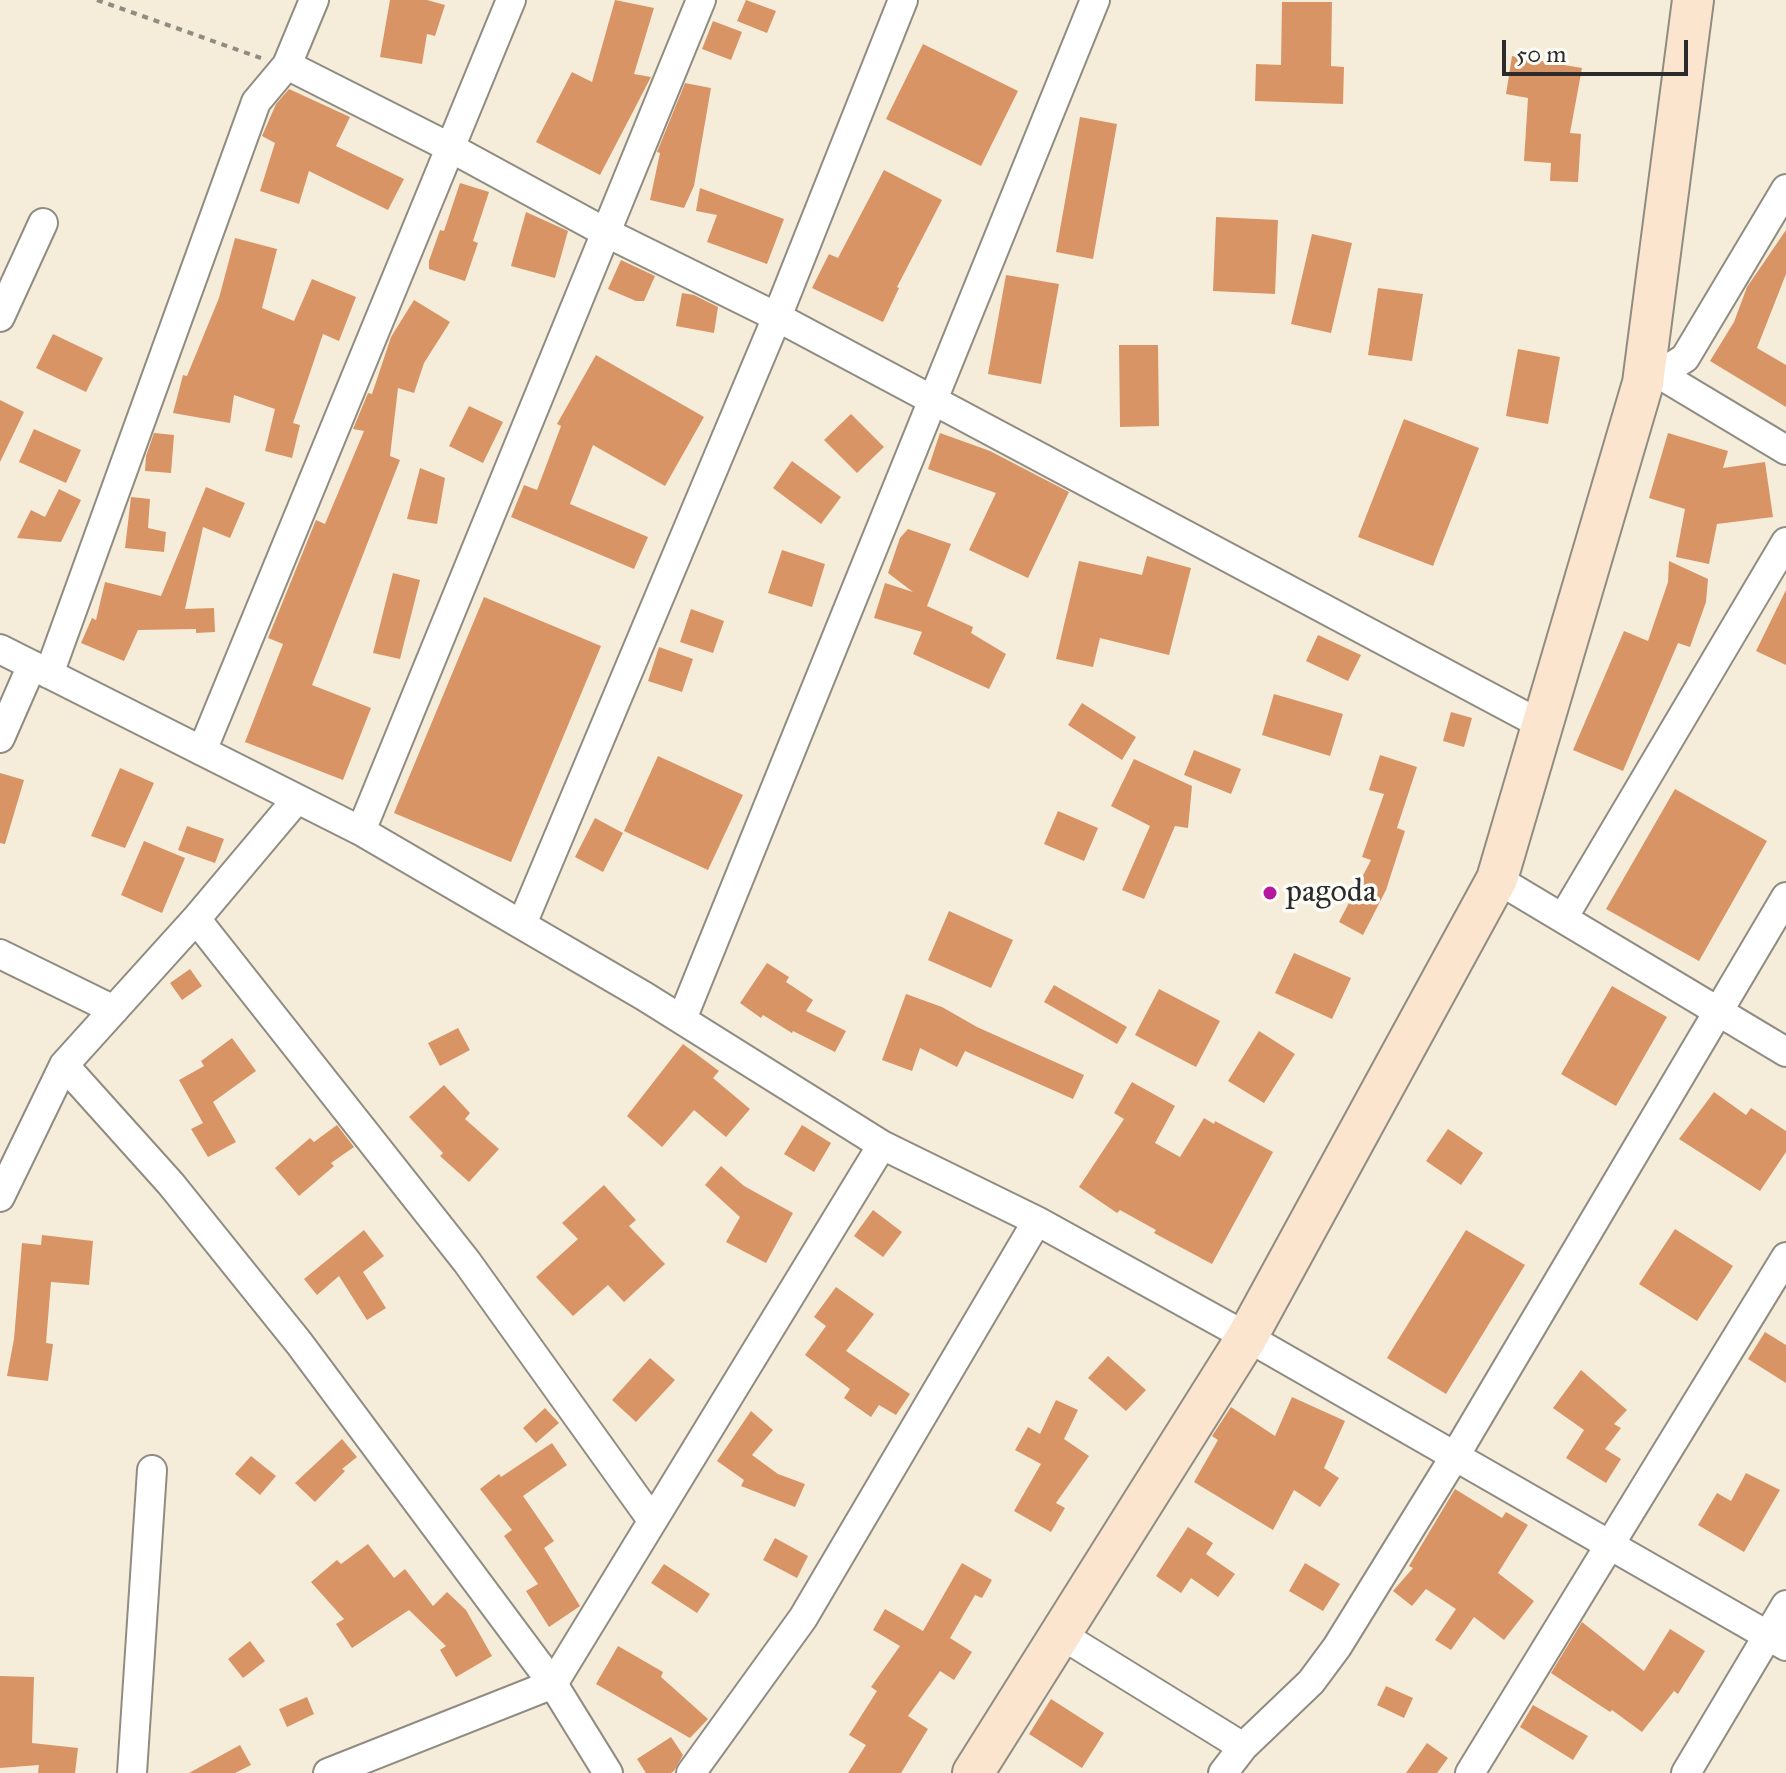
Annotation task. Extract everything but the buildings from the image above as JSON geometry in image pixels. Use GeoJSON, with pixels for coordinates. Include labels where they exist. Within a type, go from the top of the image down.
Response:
{"type":"FeatureCollection","features":[{"type":"Feature","properties":{"kind":"main road"},"geometry":{"type":"LineString","coordinates":[[973,1773],[1247,1337],[1497,879],[1643,383],[1693,0]]}},
{"type":"Feature","properties":{"kind":"street"},"geometry":{"type":"LineString","coordinates":[[0,738],[40,669],[256,102],[287,65],[314,0]]}},
{"type":"Feature","properties":{"kind":"street"},"geometry":{"type":"LineString","coordinates":[[202,751],[511,0]]}},
{"type":"Feature","properties":{"kind":"street"},"geometry":{"type":"LineString","coordinates":[[361,831],[701,0]]}},
{"type":"Feature","properties":{"kind":"street"},"geometry":{"type":"LineString","coordinates":[[522,924],[777,317],[903,0]]}},
{"type":"Feature","properties":{"kind":"street"},"geometry":{"type":"LineString","coordinates":[[682,1019],[1095,0]]}},
{"type":"Feature","properties":{"kind":"street"},"geometry":{"type":"LineString","coordinates":[[287,65],[449,147],[605,232],[777,317],[1542,725]]}},
{"type":"Feature","properties":{"kind":"street"},"geometry":{"type":"LineString","coordinates":[[1646,366],[1671,367],[1685,358],[1786,189]]}},
{"type":"Feature","properties":{"kind":"street"},"geometry":{"type":"LineString","coordinates":[[0,317],[43,223]]}},
{"type":"Feature","properties":{"kind":"street"},"geometry":{"type":"LineString","coordinates":[[1646,366],[1786,450]]}},
{"type":"Feature","properties":{"kind":"street"},"geometry":{"type":"LineString","coordinates":[[1563,918],[1786,542]]}},
{"type":"Feature","properties":{"kind":"street"},"geometry":{"type":"LineString","coordinates":[[0,649],[361,831],[682,1019],[882,1145],[1037,1221],[1247,1337],[1777,1641]]}},
{"type":"Feature","properties":{"kind":"street"},"geometry":{"type":"LineString","coordinates":[[0,1197],[64,1065],[196,919],[297,799]]}},
{"type":"Feature","properties":{"kind":"street"},"geometry":{"type":"LineString","coordinates":[[1497,879],[1786,1052]]}},
{"type":"Feature","properties":{"kind":"street"},"geometry":{"type":"LineString","coordinates":[[1223,1773],[1243,1747],[1311,1682],[1337,1647],[1455,1456],[1786,897]]}},
{"type":"Feature","properties":{"kind":"street"},"geometry":{"type":"LineString","coordinates":[[196,919],[467,1262],[652,1520]]}},
{"type":"Feature","properties":{"kind":"street"},"geometry":{"type":"LineString","coordinates":[[0,954],[114,1010]]}},
{"type":"Feature","properties":{"kind":"street"},"geometry":{"type":"LineString","coordinates":[[64,1065],[171,1184],[289,1331],[553,1684],[608,1773]]}},
{"type":"Feature","properties":{"kind":"street"},"geometry":{"type":"LineString","coordinates":[[328,1773],[553,1684],[882,1145]]}},
{"type":"Feature","properties":{"kind":"street"},"geometry":{"type":"LineString","coordinates":[[691,1773],[803,1618],[1037,1221]]}},
{"type":"Feature","properties":{"kind":"street"},"geometry":{"type":"LineString","coordinates":[[1470,1773],[1786,1257]]}},
{"type":"Feature","properties":{"kind":"street"},"geometry":{"type":"LineString","coordinates":[[132,1773],[152,1470]]}},
{"type":"Feature","properties":{"kind":"street"},"geometry":{"type":"LineString","coordinates":[[1686,1773],[1777,1641],[1786,1605]]}},
{"type":"Feature","properties":{"kind":"street"},"geometry":{"type":"LineString","coordinates":[[1060,1634],[1243,1747]]}},
{"type":"Feature","properties":{"kind":"path"},"geometry":{"type":"LineString","coordinates":[[97,0],[287,65]]}},
{"type":"Feature","properties":{"kind":"place","name":"pagoda"},"geometry":{"type":"Point","coordinates":[1270,893]}}]}
